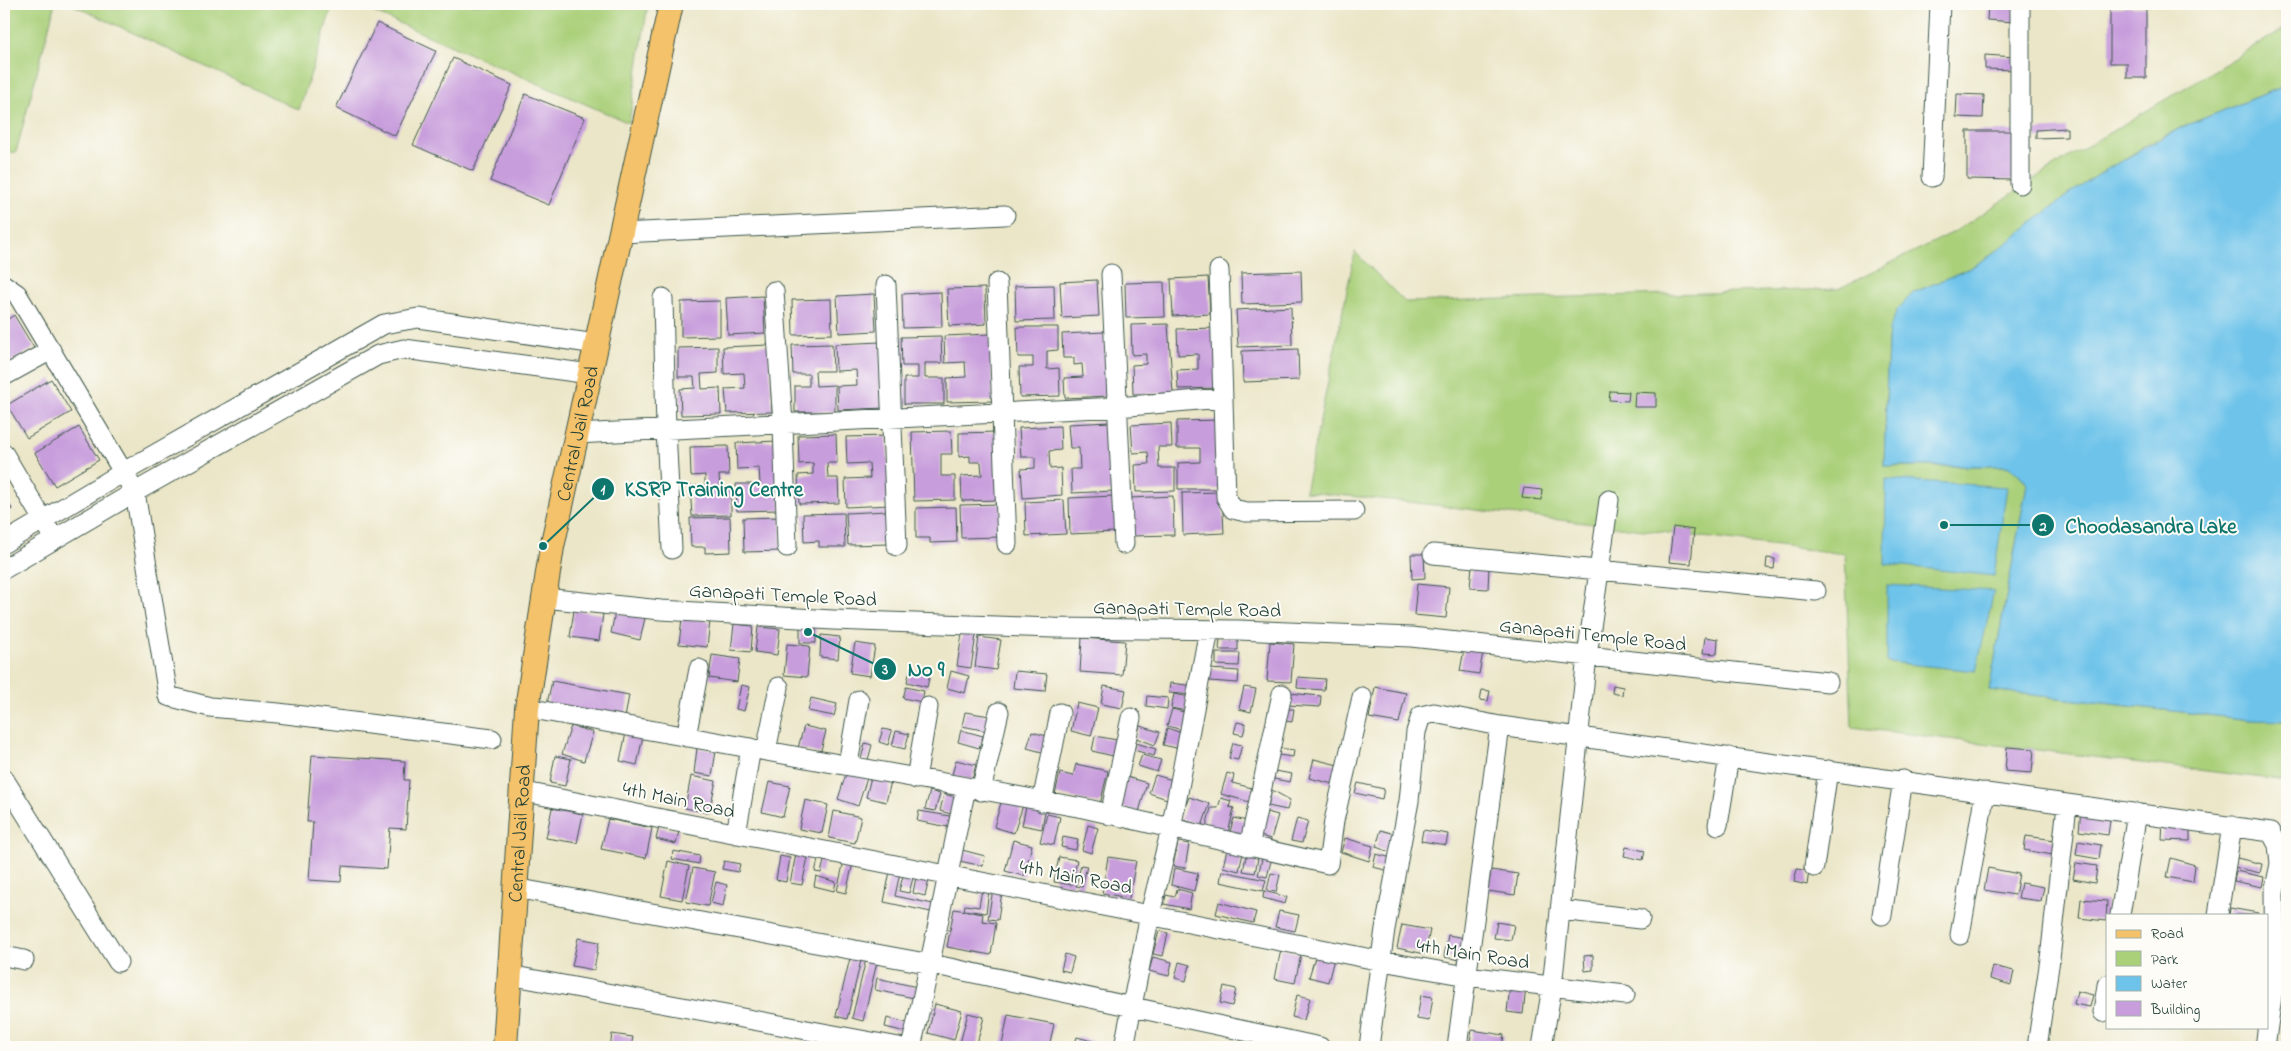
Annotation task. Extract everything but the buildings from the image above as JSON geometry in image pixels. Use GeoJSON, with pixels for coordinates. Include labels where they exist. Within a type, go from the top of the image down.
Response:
{"type":"FeatureCollection","features":[{"type":"Feature","properties":{"kind":"main road","name":"Central Jail Road"},"geometry":{"type":"LineString","coordinates":[[505,1047],[526,708],[552,547],[671,4]]}},
{"type":"Feature","properties":{"kind":"street"},"geometry":{"type":"LineString","coordinates":[[1932,177],[1940,4]]}},
{"type":"Feature","properties":{"kind":"street"},"geometry":{"type":"LineString","coordinates":[[2020,4],[2020,184]]}},
{"type":"Feature","properties":{"kind":"street"},"geometry":{"type":"LineString","coordinates":[[621,233],[1005,215]]}},
{"type":"Feature","properties":{"kind":"street"},"geometry":{"type":"LineString","coordinates":[[1219,270],[1226,497],[1233,508],[1246,512],[1354,511]]}},
{"type":"Feature","properties":{"kind":"street"},"geometry":{"type":"LineString","coordinates":[[1111,274],[1124,544]]}},
{"type":"Feature","properties":{"kind":"street"},"geometry":{"type":"LineString","coordinates":[[997,283],[1008,544]]}},
{"type":"Feature","properties":{"kind":"street"},"geometry":{"type":"LineString","coordinates":[[4,285],[17,294],[135,492],[168,696],[210,707],[278,713],[492,739]]}},
{"type":"Feature","properties":{"kind":"street"},"geometry":{"type":"LineString","coordinates":[[886,285],[897,546]]}},
{"type":"Feature","properties":{"kind":"street"},"geometry":{"type":"LineString","coordinates":[[774,291],[783,424],[787,547]]}},
{"type":"Feature","properties":{"kind":"street"},"geometry":{"type":"LineString","coordinates":[[663,298],[666,430],[672,549]]}},
{"type":"Feature","properties":{"kind":"street"},"geometry":{"type":"LineString","coordinates":[[4,544],[122,472],[384,324],[418,318],[596,344]]}},
{"type":"Feature","properties":{"kind":"street"},"geometry":{"type":"LineString","coordinates":[[400,322],[404,350]]}},
{"type":"Feature","properties":{"kind":"street"},"geometry":{"type":"LineString","coordinates":[[4,376],[50,350]]}},
{"type":"Feature","properties":{"kind":"street"},"geometry":{"type":"LineString","coordinates":[[4,570],[135,492],[378,355],[404,350],[590,374]]}},
{"type":"Feature","properties":{"kind":"street"},"geometry":{"type":"LineString","coordinates":[[576,434],[1118,408],[1222,398]]}},
{"type":"Feature","properties":{"kind":"street"},"geometry":{"type":"LineString","coordinates":[[4,454],[54,540]]}},
{"type":"Feature","properties":{"kind":"street"},"geometry":{"type":"LineString","coordinates":[[1542,1047],[1552,987],[1587,656],[1610,500]]}},
{"type":"Feature","properties":{"kind":"street"},"geometry":{"type":"LineString","coordinates":[[1433,554],[1816,591]]}},
{"type":"Feature","properties":{"kind":"street","name":"Ganapati Temple Road"},"geometry":{"type":"LineString","coordinates":[[544,598],[661,610],[833,620],[1053,628],[1209,630],[1411,637],[1828,682]]}},
{"type":"Feature","properties":{"kind":"street"},"geometry":{"type":"LineString","coordinates":[[1124,1047],[1150,914],[1171,829],[1209,630]]}},
{"type":"Feature","properties":{"kind":"street"},"geometry":{"type":"LineString","coordinates":[[686,736],[699,669]]}},
{"type":"Feature","properties":{"kind":"street"},"geometry":{"type":"LineString","coordinates":[[736,834],[758,750],[778,687]]}},
{"type":"Feature","properties":{"kind":"street"},"geometry":{"type":"LineString","coordinates":[[1249,847],[1282,694]]}},
{"type":"Feature","properties":{"kind":"street"},"geometry":{"type":"LineString","coordinates":[[526,708],[758,750],[848,764],[916,779],[1110,815],[1328,864],[1334,821],[1362,697]]}},
{"type":"Feature","properties":{"kind":"street"},"geometry":{"type":"LineString","coordinates":[[848,764],[859,700]]}},
{"type":"Feature","properties":{"kind":"street"},"geometry":{"type":"LineString","coordinates":[[916,779],[928,707]]}},
{"type":"Feature","properties":{"kind":"street"},"geometry":{"type":"LineString","coordinates":[[911,1047],[931,964],[947,874],[999,712]]}},
{"type":"Feature","properties":{"kind":"street"},"geometry":{"type":"LineString","coordinates":[[1042,802],[1060,713]]}},
{"type":"Feature","properties":{"kind":"street"},"geometry":{"type":"LineString","coordinates":[[1369,1047],[1385,929],[1409,801],[1416,732],[1421,716],[1434,713],[1500,726],[2271,832],[2278,845],[2280,864],[2274,893],[2281,976],[2265,1047]]}},
{"type":"Feature","properties":{"kind":"street"},"geometry":{"type":"LineString","coordinates":[[1110,815],[1131,718]]}},
{"type":"Feature","properties":{"kind":"street"},"geometry":{"type":"LineString","coordinates":[[1457,1047],[1500,726]]}},
{"type":"Feature","properties":{"kind":"street"},"geometry":{"type":"LineString","coordinates":[[1718,825],[1729,757]]}},
{"type":"Feature","properties":{"kind":"street"},"geometry":{"type":"LineString","coordinates":[[1814,867],[1828,770]]}},
{"type":"Feature","properties":{"kind":"street"},"geometry":{"type":"LineString","coordinates":[[4,779],[118,962]]}},
{"type":"Feature","properties":{"kind":"street"},"geometry":{"type":"LineString","coordinates":[[1882,915],[1903,780]]}},
{"type":"Feature","properties":{"kind":"street","name":"4th Main Road"},"geometry":{"type":"LineString","coordinates":[[520,791],[1382,961],[1466,976],[1625,995]]}},
{"type":"Feature","properties":{"kind":"street"},"geometry":{"type":"LineString","coordinates":[[1960,935],[1985,792]]}},
{"type":"Feature","properties":{"kind":"street"},"geometry":{"type":"LineString","coordinates":[[2037,1047],[2050,959],[2066,805]]}},
{"type":"Feature","properties":{"kind":"street"},"geometry":{"type":"LineString","coordinates":[[2120,914],[2137,813]]}},
{"type":"Feature","properties":{"kind":"street"},"geometry":{"type":"LineString","coordinates":[[2218,914],[2232,826]]}},
{"type":"Feature","properties":{"kind":"street"},"geometry":{"type":"LineString","coordinates":[[515,888],[931,964],[1320,1047]]}},
{"type":"Feature","properties":{"kind":"street"},"geometry":{"type":"LineString","coordinates":[[1560,910],[1640,919]]}},
{"type":"Feature","properties":{"kind":"street"},"geometry":{"type":"LineString","coordinates":[[4,956],[24,960]]}},
{"type":"Feature","properties":{"kind":"street"},"geometry":{"type":"LineString","coordinates":[[509,975],[899,1047]]}},
{"type":"Feature","properties":{"kind":"street"},"geometry":{"type":"LineString","coordinates":[[2103,1012],[2106,992]]}},
{"type":"Feature","properties":{"kind":"green space"},"geometry":{"type":"Polygon","coordinates":[[[4,4],[55,4],[16,152],[4,153],[4,4]]]}},
{"type":"Feature","properties":{"kind":"green space"},"geometry":{"type":"Polygon","coordinates":[[[71,4],[333,4],[299,110],[71,4]]]}},
{"type":"Feature","properties":{"kind":"green space"},"geometry":{"type":"Polygon","coordinates":[[[355,4],[648,4],[629,123],[355,4]]]}},
{"type":"Feature","properties":{"kind":"green space"},"geometry":{"type":"Polygon","coordinates":[[[2287,27],[2287,85],[2182,127],[2145,146],[2069,194],[1993,254],[1972,267],[1913,293],[1888,340],[1884,466],[2007,466],[2018,473],[2027,484],[1989,690],[2251,720],[2287,721],[2287,781],[1852,727],[1845,554],[1392,500],[1305,492],[1355,252],[1405,302],[1838,289],[1954,232],[2062,161],[2287,27]]]}},
{"type":"Feature","properties":{"kind":"water"},"geometry":{"type":"Polygon","coordinates":[[[2287,85],[2287,721],[2251,720],[1989,690],[2027,484],[2018,473],[2007,466],[1884,466],[1888,340],[1889,329],[1897,310],[1913,293],[1972,267],[1993,254],[2069,194],[2109,168],[2182,127],[2287,85]]]}},
{"type":"Feature","properties":{"kind":"water"},"geometry":{"type":"Polygon","coordinates":[[[1886,479],[2007,487],[1994,576],[1885,564],[1886,479]]]}},
{"type":"Feature","properties":{"kind":"water"},"geometry":{"type":"Polygon","coordinates":[[[1887,585],[1994,591],[1976,671],[1887,662],[1887,585]]]}},
{"type":"Feature","properties":{"kind":"place","name":"Choodasandra Lake"},"geometry":{"type":"Point","coordinates":[1944,525]}},
{"type":"Feature","properties":{"kind":"place","name":"KSRP Training Centre"},"geometry":{"type":"Point","coordinates":[543,546]}},
{"type":"Feature","properties":{"kind":"place","name":"No 9"},"geometry":{"type":"Point","coordinates":[808,632]}}]}
